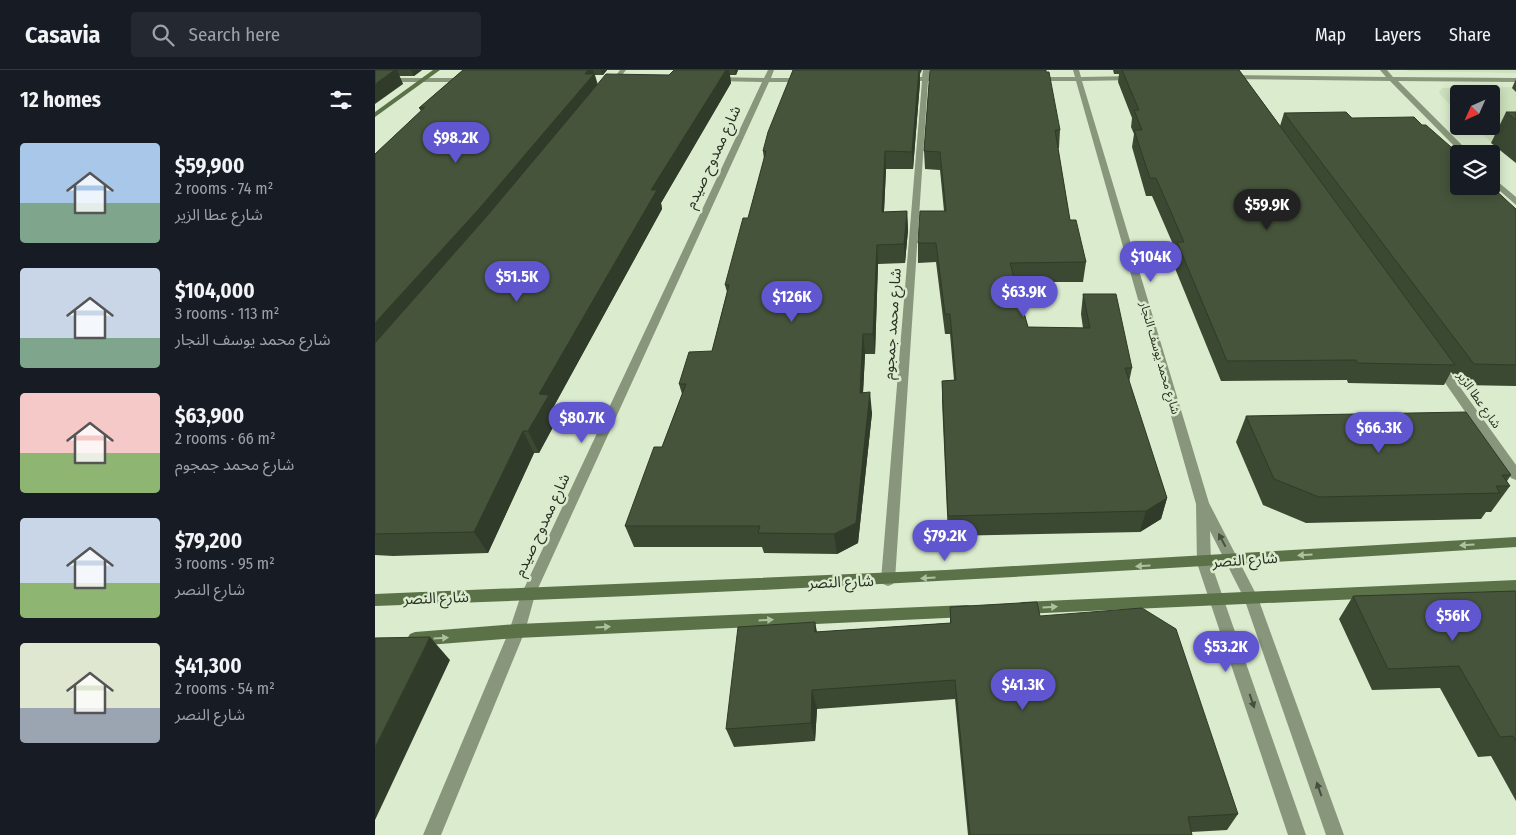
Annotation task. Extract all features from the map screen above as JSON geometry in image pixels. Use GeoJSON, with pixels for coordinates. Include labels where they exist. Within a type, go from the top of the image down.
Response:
{"type":"FeatureCollection","features":[{"type":"Feature","properties":{"kind":"main road"},"geometry":{"type":"LineString","coordinates":[[375,115],[437,70]]}},
{"type":"Feature","properties":{"kind":"main road","name":"شارع النصر"},"geometry":{"type":"LineString","coordinates":[[375,600],[887,580],[1204,563],[1516,542]]}},
{"type":"Feature","properties":{"kind":"main road"},"geometry":{"type":"LineString","coordinates":[[1011,609],[1516,586]]}},
{"type":"Feature","properties":{"kind":"main road"},"geometry":{"type":"LineString","coordinates":[[402,640],[517,631],[981,610]]}},
{"type":"Feature","properties":{"kind":"street"},"geometry":{"type":"LineString","coordinates":[[1383,70],[1458,145]]}},
{"type":"Feature","properties":{"kind":"street"},"geometry":{"type":"LineString","coordinates":[[1031,79],[1077,74],[1147,78]]}},
{"type":"Feature","properties":{"kind":"street","name":"شارع محمد يوسف النجار"},"geometry":{"type":"LineString","coordinates":[[1077,74],[1202,503],[1251,598],[1335,835]]}},
{"type":"Feature","properties":{"kind":"street"},"geometry":{"type":"LineString","coordinates":[[708,79],[769,75],[817,80]]}},
{"type":"Feature","properties":{"kind":"street","name":"شارع ممدوح صيدم"},"geometry":{"type":"LineString","coordinates":[[432,835],[517,631],[528,595],[769,75]]}},
{"type":"Feature","properties":{"kind":"street"},"geometry":{"type":"LineString","coordinates":[[896,79],[926,75],[955,79]]}},
{"type":"Feature","properties":{"kind":"street","name":"شارع محمد جمجوم"},"geometry":{"type":"LineString","coordinates":[[887,580],[926,75]]}},
{"type":"Feature","properties":{"kind":"street"},"geometry":{"type":"LineString","coordinates":[[604,95],[618,77]]}},
{"type":"Feature","properties":{"kind":"street"},"geometry":{"type":"LineString","coordinates":[[1215,77],[1516,80]]}},
{"type":"Feature","properties":{"kind":"street"},"geometry":{"type":"LineString","coordinates":[[375,80],[472,80]]}},
{"type":"Feature","properties":{"kind":"street"},"geometry":{"type":"LineString","coordinates":[[1500,187],[1516,202]]}},
{"type":"Feature","properties":{"kind":"street","name":"شارع عطا الزير"},"geometry":{"type":"LineString","coordinates":[[1431,355],[1516,475]]}},
{"type":"Feature","properties":{"kind":"street","name":"شارع محمد يوسف النجار"},"geometry":{"type":"LineString","coordinates":[[1202,503],[1204,563],[1297,835]]}},
{"type":"Feature","properties":{"kind":"shaded area"},"geometry":{"type":"Polygon","coordinates":[[[1406,70],[1516,70],[1516,73],[1408,71],[1406,70]]]}},
{"type":"Feature","properties":{"kind":"shaded area"},"geometry":{"type":"Polygon","coordinates":[[[1500,87],[1516,87],[1516,164],[1500,150],[1500,145],[1494,145],[1483,135],[1500,135],[1500,87]]]}},
{"type":"Feature","properties":{"kind":"shaded area"},"geometry":{"type":"Polygon","coordinates":[[[1442,88],[1450,88],[1450,105],[1439,93],[1442,88]]]}},
{"type":"Feature","properties":{"kind":"building"},"geometry":{"type":"Polygon","coordinates":[[[375,70],[395,70],[375,84],[375,70]]]}},
{"type":"Feature","properties":{"kind":"building"},"geometry":{"type":"Polygon","coordinates":[[[463,70],[588,70],[585,74],[594,74],[478,210],[375,323],[375,154],[425,107],[419,108],[463,70]]]}},
{"type":"Feature","properties":{"kind":"building"},"geometry":{"type":"Polygon","coordinates":[[[674,70],[726,70],[651,190],[657,190],[539,394],[549,395],[528,431],[523,431],[474,532],[375,534],[375,343],[487,216],[606,74],[669,75],[674,70]]]}},
{"type":"Feature","properties":{"kind":"building"},"geometry":{"type":"Polygon","coordinates":[[[793,70],[919,70],[912,152],[885,151],[882,212],[907,211],[904,244],[877,245],[873,334],[863,334],[860,393],[870,392],[856,523],[834,534],[758,533],[760,526],[625,526],[654,447],[662,447],[686,384],[679,384],[689,352],[712,351],[729,285],[725,285],[743,218],[748,218],[766,151],[763,151],[768,132],[793,70]]]}},
{"type":"Feature","properties":{"kind":"building"},"geometry":{"type":"Polygon","coordinates":[[[930,70],[1046,70],[1046,72],[1049,72],[1060,130],[1055,130],[1070,220],[1076,220],[1086,262],[1010,263],[1028,327],[1090,328],[1083,294],[1116,294],[1132,368],[1125,368],[1167,498],[1146,511],[948,516],[942,381],[956,380],[950,314],[945,314],[936,243],[918,243],[920,211],[946,211],[940,152],[924,151],[930,70]]]}},
{"type":"Feature","properties":{"kind":"building"},"geometry":{"type":"Polygon","coordinates":[[[1122,70],[1239,70],[1455,365],[1358,363],[1356,360],[1227,361],[1177,242],[1184,242],[1156,178],[1150,178],[1134,130],[1142,130],[1134,110],[1139,110],[1122,70]]]}},
{"type":"Feature","properties":{"kind":"building"},"geometry":{"type":"Polygon","coordinates":[[[1346,112],[1352,118],[1414,117],[1450,146],[1450,195],[1500,194],[1516,209],[1516,365],[1474,364],[1284,113],[1346,112]]]}},
{"type":"Feature","properties":{"kind":"building"},"geometry":{"type":"Polygon","coordinates":[[[1506,112],[1516,112],[1516,120],[1506,112]]]}},
{"type":"Feature","properties":{"kind":"building"},"geometry":{"type":"Polygon","coordinates":[[[1466,412],[1511,475],[1502,475],[1510,486],[1496,486],[1500,493],[1319,497],[1274,479],[1246,416],[1466,412]]]}},
{"type":"Feature","properties":{"kind":"building"},"geometry":{"type":"Polygon","coordinates":[[[1516,591],[1516,741],[1513,736],[1500,737],[1459,666],[1388,669],[1353,596],[1516,591]]]}},
{"type":"Feature","properties":{"kind":"building"},"geometry":{"type":"Polygon","coordinates":[[[1037,602],[1040,616],[1142,608],[1176,629],[1238,814],[1188,817],[1192,835],[970,835],[955,680],[812,690],[811,723],[726,729],[738,627],[815,622],[815,632],[951,623],[950,607],[1037,602]]]}},
{"type":"Feature","properties":{"kind":"building"},"geometry":{"type":"Polygon","coordinates":[[[430,637],[375,747],[375,638],[430,637]]]}}]}
